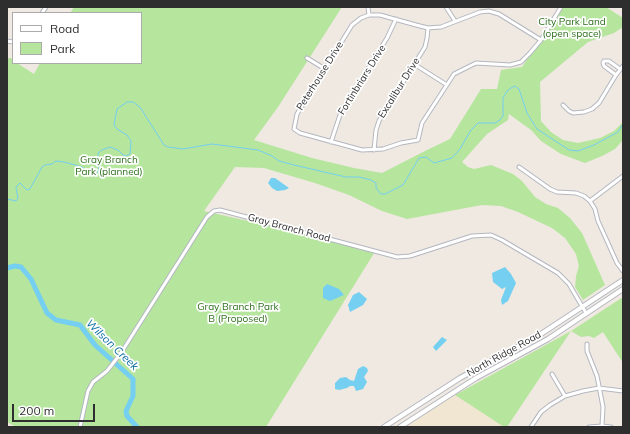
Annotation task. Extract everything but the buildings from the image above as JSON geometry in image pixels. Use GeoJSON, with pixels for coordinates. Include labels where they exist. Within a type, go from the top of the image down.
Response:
{"type":"FeatureCollection","features":[{"type":"Feature","properties":{"kind":"main road","name":"North Ridge Road"},"geometry":{"type":"LineString","coordinates":[[384,427],[460,378],[541,334],[623,280]]}},
{"type":"Feature","properties":{"kind":"main road","name":"North Ridge Road"},"geometry":{"type":"LineString","coordinates":[[400,427],[476,378],[548,339],[623,290]]}},
{"type":"Feature","properties":{"kind":"street"},"geometry":{"type":"LineString","coordinates":[[368,7],[369,15],[380,15],[428,28],[440,27],[480,12],[488,11],[499,14],[540,40]]}},
{"type":"Feature","properties":{"kind":"street"},"geometry":{"type":"LineString","coordinates":[[446,7],[455,21]]}},
{"type":"Feature","properties":{"kind":"street"},"geometry":{"type":"LineString","coordinates":[[331,142],[362,150],[374,150],[418,140],[422,123],[454,74],[476,63],[510,64],[521,62],[540,40],[561,7]]}},
{"type":"Feature","properties":{"kind":"street","name":"Peterhouse Drive"},"geometry":{"type":"LineString","coordinates":[[331,142],[300,133],[294,129],[297,114],[352,25],[361,18],[369,15]]}},
{"type":"Feature","properties":{"kind":"street","name":"Fortinbriars Drive"},"geometry":{"type":"LineString","coordinates":[[331,142],[341,112],[387,38],[396,19]]}},
{"type":"Feature","properties":{"kind":"street","name":"Excalibur Drive"},"geometry":{"type":"LineString","coordinates":[[374,150],[376,130],[379,121],[425,47],[428,28]]}},
{"type":"Feature","properties":{"kind":"street"},"geometry":{"type":"LineString","coordinates":[[307,58],[325,69]]}},
{"type":"Feature","properties":{"kind":"street"},"geometry":{"type":"LineString","coordinates":[[616,74],[604,66],[604,61],[609,60],[620,69]]}},
{"type":"Feature","properties":{"kind":"street"},"geometry":{"type":"LineString","coordinates":[[414,64],[447,85]]}},
{"type":"Feature","properties":{"kind":"street"},"geometry":{"type":"LineString","coordinates":[[563,105],[568,111],[573,113],[584,112],[592,109],[599,103],[616,74],[623,66]]}},
{"type":"Feature","properties":{"kind":"street"},"geometry":{"type":"LineString","coordinates":[[519,167],[550,190],[576,193],[584,196],[590,201],[596,209],[598,221],[617,263],[623,271]]}},
{"type":"Feature","properties":{"kind":"street"},"geometry":{"type":"LineString","coordinates":[[590,201],[623,176]]}},
{"type":"Feature","properties":{"kind":"street","name":"Gray Branch Road"},"geometry":{"type":"LineString","coordinates":[[80,427],[88,391],[93,382],[108,371],[121,353],[207,217],[211,212],[217,210],[397,257],[410,256],[472,236],[491,235],[558,273],[569,284],[586,313]]}},
{"type":"Feature","properties":{"kind":"street"},"geometry":{"type":"LineString","coordinates":[[587,344],[587,351],[596,372],[603,407],[602,426]]}},
{"type":"Feature","properties":{"kind":"street"},"geometry":{"type":"LineString","coordinates":[[552,374],[565,396]]}},
{"type":"Feature","properties":{"kind":"street"},"geometry":{"type":"LineString","coordinates":[[531,427],[541,412],[565,396],[599,388],[623,392]]}},
{"type":"Feature","properties":{"kind":"street"},"geometry":{"type":"LineString","coordinates":[[589,427],[611,427]]}},
{"type":"Feature","properties":{"kind":"shaded area"},"geometry":{"type":"Polygon","coordinates":[[[455,395],[504,427],[405,427],[422,416],[455,395]]]}},
{"type":"Feature","properties":{"kind":"green space"},"geometry":{"type":"Polygon","coordinates":[[[74,7],[342,7],[278,107],[254,140],[312,158],[382,173],[450,139],[481,89],[497,89],[501,70],[522,67],[561,7],[606,7],[623,18],[623,27],[614,33],[588,42],[540,82],[541,121],[551,132],[563,140],[578,143],[600,138],[614,131],[622,123],[623,117],[623,140],[615,149],[585,163],[561,154],[541,141],[531,130],[509,114],[508,120],[487,134],[462,162],[468,167],[474,169],[491,165],[513,174],[522,181],[535,197],[546,204],[558,208],[570,218],[582,233],[605,285],[583,300],[575,287],[579,266],[576,254],[565,238],[552,228],[518,212],[501,206],[482,205],[407,219],[382,211],[349,195],[315,183],[264,168],[235,167],[204,211],[376,250],[266,427],[16,427],[7,422],[7,58],[12,59],[12,64],[19,64],[34,74],[39,64],[142,64],[142,12],[71,12],[74,7]]]}},
{"type":"Feature","properties":{"kind":"green space"},"geometry":{"type":"Polygon","coordinates":[[[623,297],[623,363],[603,332],[594,338],[589,336],[581,337],[571,331],[623,297]]]}},
{"type":"Feature","properties":{"kind":"green space"},"geometry":{"type":"Polygon","coordinates":[[[571,331],[507,427],[504,427],[455,395],[571,331]]]}},
{"type":"Feature","properties":{"kind":"water"},"geometry":{"type":"Polygon","coordinates":[[[271,178],[275,178],[289,188],[277,191],[268,183],[271,178]]]}},
{"type":"Feature","properties":{"kind":"water"},"geometry":{"type":"Polygon","coordinates":[[[505,267],[516,283],[508,301],[502,305],[501,300],[506,287],[502,289],[493,282],[492,273],[505,267]]]}},
{"type":"Feature","properties":{"kind":"water"},"geometry":{"type":"Polygon","coordinates":[[[327,284],[339,289],[344,295],[330,301],[323,298],[323,288],[327,284]]]}},
{"type":"Feature","properties":{"kind":"water"},"geometry":{"type":"Polygon","coordinates":[[[359,292],[367,299],[363,305],[350,312],[348,305],[353,295],[359,292]]]}},
{"type":"Feature","properties":{"kind":"water"},"geometry":{"type":"Polygon","coordinates":[[[442,337],[447,340],[436,351],[433,347],[442,337]]]}},
{"type":"Feature","properties":{"kind":"water"},"geometry":{"type":"Polygon","coordinates":[[[363,366],[367,368],[368,371],[364,377],[367,382],[363,389],[356,391],[354,386],[350,386],[339,390],[335,389],[335,383],[340,378],[346,377],[354,381],[358,369],[363,366]]]}},
{"type":"Feature","properties":{"kind":"waterway"},"geometry":{"type":"LineString","coordinates":[[7,199],[16,201],[18,198],[16,188],[20,183],[27,190],[30,189],[42,167],[45,165],[52,164],[56,161],[64,162],[82,167],[95,175],[99,170],[98,153],[102,150],[110,147],[118,150],[123,155],[126,156],[130,154],[131,141],[127,135],[117,129],[114,125],[117,109],[127,102],[133,102],[140,107],[164,145],[168,147],[183,149],[212,144],[258,150],[279,161],[294,165],[346,177],[359,177],[371,180],[376,183],[376,188],[381,194],[385,194],[403,185],[419,158],[426,157],[434,163],[452,158],[460,149],[471,130],[478,123],[495,123],[500,120],[503,116],[503,98],[507,91],[515,86],[519,89],[527,113],[537,129],[569,150],[578,151],[594,145],[618,132],[623,124]]}},
{"type":"Feature","properties":{"kind":"waterway","name":"Wilson Creek"},"geometry":{"type":"LineString","coordinates":[[7,268],[15,266],[21,267],[31,279],[47,313],[56,320],[80,325],[95,345],[133,379],[133,396],[126,411],[127,416],[137,427]]}},
{"type":"Feature","properties":{"kind":"park label","name":"City Park Land (open space)"},"geometry":{"type":"Point","coordinates":[572,28]}},
{"type":"Feature","properties":{"kind":"park label","name":"Gray Branch Park (planned)"},"geometry":{"type":"Point","coordinates":[109,166]}},
{"type":"Feature","properties":{"kind":"park label","name":"Gray Branch Park B (Proposed)"},"geometry":{"type":"Point","coordinates":[238,312]}}]}
